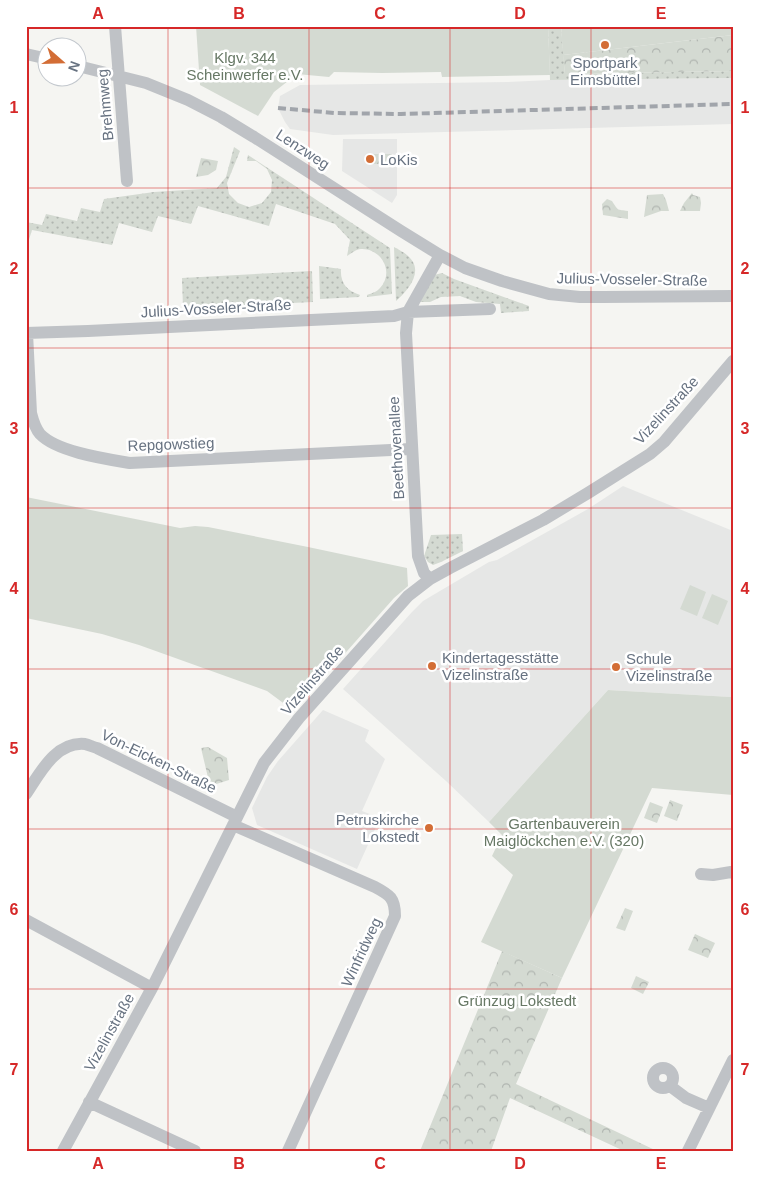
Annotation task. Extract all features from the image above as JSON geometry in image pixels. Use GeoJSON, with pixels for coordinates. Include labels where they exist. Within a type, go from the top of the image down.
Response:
{"type":"FeatureCollection","features":[{"type":"Feature","properties":{"kind":"street","name":"Brehmweg"},"geometry":{"type":"LineString","coordinates":[[115,26],[128,182]]}},
{"type":"Feature","properties":{"kind":"street","name":"Lenzweg"},"geometry":{"type":"LineString","coordinates":[[88,68],[146,83],[221,116],[440,255],[465,268],[502,281]]}},
{"type":"Feature","properties":{"kind":"street"},"geometry":{"type":"LineString","coordinates":[[408,312],[440,255]]}},
{"type":"Feature","properties":{"kind":"street","name":"Julius-Vosseler-Straße"},"geometry":{"type":"LineString","coordinates":[[502,281],[549,294],[580,297],[733,296]]}},
{"type":"Feature","properties":{"kind":"street","name":"Julius-Vosseler-Straße"},"geometry":{"type":"LineString","coordinates":[[26,333],[394,316],[408,312],[490,309]]}},
{"type":"Feature","properties":{"kind":"street","name":"Beethovenallee"},"geometry":{"type":"LineString","coordinates":[[408,312],[406,333],[418,556],[424,572],[430,580]]}},
{"type":"Feature","properties":{"kind":"street","name":"Repgowstieg"},"geometry":{"type":"LineString","coordinates":[[26,333],[33,422],[40,434],[53,444],[62,447],[130,463],[412,449]]}},
{"type":"Feature","properties":{"kind":"street","name":"Vizelinstraße"},"geometry":{"type":"LineString","coordinates":[[63,1151],[152,988],[264,763],[299,718],[408,596],[450,568],[558,511],[618,476],[650,454],[664,442],[733,362]]}},
{"type":"Feature","properties":{"kind":"street","name":"Von-Eicken-Straße"},"geometry":{"type":"LineString","coordinates":[[26,794],[53,756],[62,749],[86,744],[235,821]]}},
{"type":"Feature","properties":{"kind":"street","name":"Winfridweg"},"geometry":{"type":"LineString","coordinates":[[235,821],[375,887],[390,895],[395,905],[395,916],[288,1151]]}},
{"type":"Feature","properties":{"kind":"street"},"geometry":{"type":"LineString","coordinates":[[702,874],[733,873]]}},
{"type":"Feature","properties":{"kind":"street"},"geometry":{"type":"LineString","coordinates":[[26,920],[152,988]]}},
{"type":"Feature","properties":{"kind":"street"},"geometry":{"type":"LineString","coordinates":[[688,1151],[733,1060]]}},
{"type":"Feature","properties":{"kind":"street"},"geometry":{"type":"LineString","coordinates":[[670,1086],[686,1098],[709,1108]]}},
{"type":"Feature","properties":{"kind":"street"},"geometry":{"type":"LineString","coordinates":[[89,1102],[195,1151]]}},
{"type":"Feature","properties":{"kind":"shaded area"},"geometry":{"type":"Polygon","coordinates":[[[733,78],[733,124],[333,135],[290,129],[278,108],[280,96],[300,85],[733,78]]]}},
{"type":"Feature","properties":{"kind":"shaded area","name":"LoKis"},"geometry":{"type":"Polygon","coordinates":[[[343,139],[397,139],[397,195],[392,203],[342,171],[343,139]]]}},
{"type":"Feature","properties":{"kind":"shaded area","name":"Schule Vizelinstraße"},"geometry":{"type":"Polygon","coordinates":[[[623,486],[733,531],[733,692],[731,697],[608,690],[489,822],[343,689],[423,601],[489,562],[497,560],[588,509],[623,486]]]}},
{"type":"Feature","properties":{"kind":"shaded area"},"geometry":{"type":"Polygon","coordinates":[[[323,710],[369,730],[365,741],[385,759],[362,811],[380,818],[357,869],[257,825],[252,808],[267,777],[278,761],[323,710]]]}},
{"type":"Feature","properties":{"kind":"green space","name":"Klgv. 344 Scheinwerfer e.V."},"geometry":{"type":"Polygon","coordinates":[[[196,26],[548,26],[550,75],[442,77],[441,72],[334,72],[329,77],[297,74],[274,92],[258,116],[200,85],[196,26]]]}},
{"type":"Feature","properties":{"kind":"green space"},"geometry":{"type":"Polygon","coordinates":[[[548,26],[561,26],[565,74],[733,71],[733,78],[550,80],[548,26]]]}},
{"type":"Feature","properties":{"kind":"green space","name":"Sportpark Eimsbüttel"},"geometry":{"type":"Polygon","coordinates":[[[561,26],[733,26],[733,35],[563,55],[561,26]]]}},
{"type":"Feature","properties":{"kind":"green space"},"geometry":{"type":"Polygon","coordinates":[[[733,35],[733,71],[565,74],[563,55],[733,35]]]}},
{"type":"Feature","properties":{"kind":"green space"},"geometry":{"type":"Polygon","coordinates":[[[234,147],[240,151],[227,183],[229,194],[238,203],[249,207],[262,203],[271,192],[272,180],[267,169],[256,161],[247,161],[248,155],[390,248],[392,294],[367,297],[367,295],[380,288],[386,275],[384,262],[375,252],[359,249],[347,256],[350,240],[335,224],[276,204],[269,226],[198,206],[191,224],[158,216],[152,232],[119,223],[112,245],[32,230],[26,249],[26,222],[42,225],[46,214],[77,221],[81,208],[100,212],[104,199],[154,192],[217,188],[226,177],[234,147]]]}},
{"type":"Feature","properties":{"kind":"green space"},"geometry":{"type":"Polygon","coordinates":[[[373,154],[392,154],[392,164],[373,164],[373,154]]]}},
{"type":"Feature","properties":{"kind":"green space"},"geometry":{"type":"Polygon","coordinates":[[[201,158],[218,161],[216,170],[208,175],[196,177],[201,158]]]}},
{"type":"Feature","properties":{"kind":"green space"},"geometry":{"type":"Polygon","coordinates":[[[692,193],[700,197],[700,211],[680,211],[684,203],[692,193]]]}},
{"type":"Feature","properties":{"kind":"green space"},"geometry":{"type":"Polygon","coordinates":[[[663,194],[669,211],[661,211],[644,217],[647,195],[663,194]]]}},
{"type":"Feature","properties":{"kind":"green space"},"geometry":{"type":"Polygon","coordinates":[[[607,199],[612,201],[618,209],[628,211],[628,219],[603,215],[602,204],[607,199]]]}},
{"type":"Feature","properties":{"kind":"green space"},"geometry":{"type":"Polygon","coordinates":[[[394,247],[408,256],[415,268],[415,274],[410,286],[396,301],[394,247]]]}},
{"type":"Feature","properties":{"kind":"green space"},"geometry":{"type":"Polygon","coordinates":[[[319,266],[341,269],[345,286],[360,295],[359,297],[320,299],[319,266]]]}},
{"type":"Feature","properties":{"kind":"green space"},"geometry":{"type":"Polygon","coordinates":[[[312,271],[313,302],[183,308],[182,278],[312,271]]]}},
{"type":"Feature","properties":{"kind":"green space"},"geometry":{"type":"Polygon","coordinates":[[[442,273],[529,306],[529,311],[501,313],[500,304],[476,302],[460,296],[441,297],[430,302],[419,302],[434,275],[442,273]]]}},
{"type":"Feature","properties":{"kind":"green space"},"geometry":{"type":"Polygon","coordinates":[[[26,497],[180,528],[208,527],[407,568],[408,586],[394,598],[294,711],[267,691],[139,645],[102,634],[26,618],[26,497]]]}},
{"type":"Feature","properties":{"kind":"green space"},"geometry":{"type":"Polygon","coordinates":[[[462,534],[463,551],[433,565],[428,562],[424,556],[431,535],[462,534]]]}},
{"type":"Feature","properties":{"kind":"green space"},"geometry":{"type":"Polygon","coordinates":[[[690,585],[706,592],[697,616],[680,609],[690,585]]]}},
{"type":"Feature","properties":{"kind":"green space"},"geometry":{"type":"Polygon","coordinates":[[[712,594],[728,601],[718,625],[702,618],[712,594]]]}},
{"type":"Feature","properties":{"kind":"green space","name":"Gartenbauverein Maiglöckchen e.V. (320)"},"geometry":{"type":"Polygon","coordinates":[[[608,690],[731,697],[733,692],[733,795],[652,788],[562,978],[481,942],[513,875],[492,856],[502,835],[489,822],[608,690]]]}},
{"type":"Feature","properties":{"kind":"green space"},"geometry":{"type":"Polygon","coordinates":[[[208,747],[227,758],[229,780],[210,786],[201,748],[208,747]]]}},
{"type":"Feature","properties":{"kind":"green space"},"geometry":{"type":"Polygon","coordinates":[[[670,800],[683,805],[677,821],[664,816],[670,800]]]}},
{"type":"Feature","properties":{"kind":"green space"},"geometry":{"type":"Polygon","coordinates":[[[650,802],[663,807],[657,823],[644,818],[650,802]]]}},
{"type":"Feature","properties":{"kind":"green space"},"geometry":{"type":"Polygon","coordinates":[[[625,908],[633,911],[625,931],[616,928],[625,908]]]}},
{"type":"Feature","properties":{"kind":"green space"},"geometry":{"type":"Polygon","coordinates":[[[695,934],[715,943],[708,958],[688,950],[695,934]]]}},
{"type":"Feature","properties":{"kind":"green space","name":"Grünzug Lokstedt"},"geometry":{"type":"Polygon","coordinates":[[[502,951],[562,978],[516,1084],[657,1151],[624,1151],[510,1098],[491,1151],[420,1151],[502,951]]]}},
{"type":"Feature","properties":{"kind":"green space"},"geometry":{"type":"Polygon","coordinates":[[[636,976],[649,982],[643,994],[631,988],[636,976]]]}},
{"type":"Feature","properties":{"kind":"railway"},"geometry":{"type":"LineString","coordinates":[[278,108],[335,113],[401,114],[733,104]]}},
{"type":"Feature","properties":{"kind":"place","name":"Sportpark Eimsbüttel"},"geometry":{"type":"Point","coordinates":[605,45]}},
{"type":"Feature","properties":{"kind":"place","name":"LoKis"},"geometry":{"type":"Point","coordinates":[370,159]}},
{"type":"Feature","properties":{"kind":"place","name":"Kindertagesstätte Vizelinstraße"},"geometry":{"type":"Point","coordinates":[432,666]}},
{"type":"Feature","properties":{"kind":"place","name":"Schule Vizelinstraße"},"geometry":{"type":"Point","coordinates":[616,667]}},
{"type":"Feature","properties":{"kind":"place","name":"Petruskirche Lokstedt"},"geometry":{"type":"Point","coordinates":[429,828]}}]}
